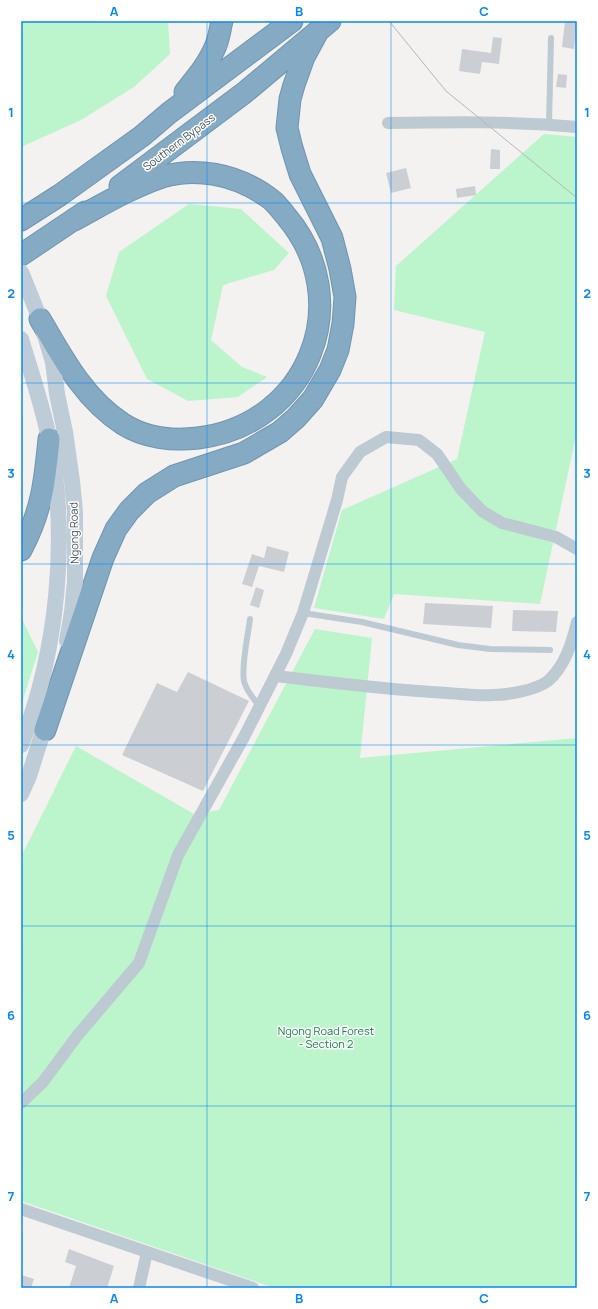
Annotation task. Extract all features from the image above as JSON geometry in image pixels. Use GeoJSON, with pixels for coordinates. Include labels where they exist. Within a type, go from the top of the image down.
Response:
{"type":"FeatureCollection","features":[{"type":"Feature","properties":{"kind":"highway"},"geometry":{"type":"LineString","coordinates":[[169,113],[197,77],[208,60],[216,44],[222,21]]}},
{"type":"Feature","properties":{"kind":"highway"},"geometry":{"type":"LineString","coordinates":[[21,220],[142,136],[169,113],[292,21]]}},
{"type":"Feature","properties":{"kind":"highway"},"geometry":{"type":"LineString","coordinates":[[45,730],[103,558],[116,530],[129,511],[147,493],[174,476],[244,453],[280,432],[296,418],[313,399],[330,370],[338,350],[344,324],[345,297],[340,269],[332,238],[300,174],[288,128],[290,99],[294,85],[304,57],[324,27]]}},
{"type":"Feature","properties":{"kind":"highway","name":"Southern Bypass"},"geometry":{"type":"LineString","coordinates":[[21,255],[74,220],[244,93],[324,27]]}},
{"type":"Feature","properties":{"kind":"highway"},"geometry":{"type":"LineString","coordinates":[[40,319],[70,370],[87,392],[123,424],[144,434],[163,439],[186,440],[212,436],[233,431],[252,422],[286,393],[306,365],[312,350],[318,328],[320,306],[319,285],[314,262],[294,225],[273,201],[255,189],[236,180],[217,174],[194,172],[180,173],[146,183],[74,220]]}},
{"type":"Feature","properties":{"kind":"highway"},"geometry":{"type":"LineString","coordinates":[[21,550],[35,520],[41,501],[49,439]]}},
{"type":"Feature","properties":{"kind":"main road","name":"Ngong Road"},"geometry":{"type":"LineString","coordinates":[[21,272],[40,319],[53,362],[68,454],[75,512],[72,612],[63,658],[45,730],[21,794]]}},
{"type":"Feature","properties":{"kind":"main road","name":"Ngong Road"},"geometry":{"type":"LineString","coordinates":[[21,339],[41,402],[49,439],[55,476],[58,556],[53,620],[38,695],[21,745]]}},
{"type":"Feature","properties":{"kind":"street"},"geometry":{"type":"LineString","coordinates":[[388,123],[431,122],[549,124],[577,127]]}},
{"type":"Feature","properties":{"kind":"street"},"geometry":{"type":"LineString","coordinates":[[21,1104],[43,1082],[77,1036],[139,963],[178,855],[276,676],[303,613],[335,508],[342,477],[360,452],[386,438],[419,440],[438,454],[461,489],[482,511],[502,523],[556,537],[577,549]]}},
{"type":"Feature","properties":{"kind":"street"},"geometry":{"type":"LineString","coordinates":[[276,676],[399,690],[493,695],[510,694],[527,690],[547,681],[562,664],[572,640],[577,622]]}},
{"type":"Feature","properties":{"kind":"street"},"geometry":{"type":"LineString","coordinates":[[21,1209],[253,1288]]}},
{"type":"Feature","properties":{"kind":"street"},"geometry":{"type":"LineString","coordinates":[[139,1288],[147,1252]]}},
{"type":"Feature","properties":{"kind":"lane"},"geometry":{"type":"LineString","coordinates":[[549,124],[551,38]]}},
{"type":"Feature","properties":{"kind":"lane"},"geometry":{"type":"LineString","coordinates":[[303,613],[362,622],[458,645],[490,649],[550,650]]}},
{"type":"Feature","properties":{"kind":"lane"},"geometry":{"type":"LineString","coordinates":[[250,619],[243,671],[244,681],[248,692],[260,707]]}},
{"type":"Feature","properties":{"kind":"green space"},"geometry":{"type":"Polygon","coordinates":[[[21,21],[168,21],[170,54],[134,87],[81,120],[21,147],[21,21]]]}},
{"type":"Feature","properties":{"kind":"green space"},"geometry":{"type":"Polygon","coordinates":[[[544,134],[577,137],[577,431],[540,604],[394,594],[384,619],[314,608],[342,510],[457,459],[485,332],[394,310],[396,266],[544,134]]]}},
{"type":"Feature","properties":{"kind":"green space"},"geometry":{"type":"Polygon","coordinates":[[[189,204],[241,209],[289,253],[274,270],[223,285],[211,340],[242,367],[267,377],[238,397],[188,401],[147,379],[106,296],[119,252],[189,204]]]}},
{"type":"Feature","properties":{"kind":"green space"},"geometry":{"type":"Polygon","coordinates":[[[21,617],[38,652],[21,706],[21,617]]]}},
{"type":"Feature","properties":{"kind":"green space","name":"Ngong Road Forest - Section 2"},"geometry":{"type":"Polygon","coordinates":[[[315,629],[372,638],[360,758],[577,738],[577,1288],[274,1288],[21,1201],[21,857],[76,746],[194,814],[219,810],[315,629]]]}},
{"type":"Feature","properties":{"kind":"building"},"geometry":{"type":"Polygon","coordinates":[[[565,21],[577,21],[574,49],[562,47],[565,21]]]}},
{"type":"Feature","properties":{"kind":"building"},"geometry":{"type":"Polygon","coordinates":[[[493,37],[502,38],[499,64],[482,62],[480,74],[459,71],[462,49],[491,53],[493,37]]]}},
{"type":"Feature","properties":{"kind":"building"},"geometry":{"type":"Polygon","coordinates":[[[558,74],[567,75],[566,88],[556,87],[558,74]]]}},
{"type":"Feature","properties":{"kind":"building"},"geometry":{"type":"Polygon","coordinates":[[[491,149],[500,150],[500,169],[490,169],[491,149]]]}},
{"type":"Feature","properties":{"kind":"building"},"geometry":{"type":"Polygon","coordinates":[[[406,168],[411,188],[391,193],[386,173],[406,168]]]}},
{"type":"Feature","properties":{"kind":"building"},"geometry":{"type":"Polygon","coordinates":[[[475,186],[476,195],[457,198],[456,189],[475,186]]]}},
{"type":"Feature","properties":{"kind":"building"},"geometry":{"type":"Polygon","coordinates":[[[267,546],[289,552],[284,572],[259,566],[252,587],[242,584],[252,554],[264,558],[267,546]]]}},
{"type":"Feature","properties":{"kind":"building"},"geometry":{"type":"Polygon","coordinates":[[[256,587],[264,590],[259,608],[250,605],[256,587]]]}},
{"type":"Feature","properties":{"kind":"building"},"geometry":{"type":"Polygon","coordinates":[[[425,603],[493,606],[491,628],[423,624],[425,603]]]}},
{"type":"Feature","properties":{"kind":"building"},"geometry":{"type":"Polygon","coordinates":[[[513,610],[558,611],[556,632],[512,631],[513,610]]]}},
{"type":"Feature","properties":{"kind":"building"},"geometry":{"type":"Polygon","coordinates":[[[188,672],[249,701],[203,791],[122,755],[157,683],[177,692],[188,672]]]}},
{"type":"Feature","properties":{"kind":"building"},"geometry":{"type":"Polygon","coordinates":[[[69,1249],[114,1266],[107,1288],[69,1288],[76,1266],[65,1262],[69,1249]]]}},
{"type":"Feature","properties":{"kind":"building"},"geometry":{"type":"Polygon","coordinates":[[[21,1275],[34,1279],[31,1288],[21,1288],[21,1275]]]}},
{"type":"Feature","properties":{"kind":"tram line"},"geometry":{"type":"LineString","coordinates":[[389,21],[446,91],[577,198]]}}]}
